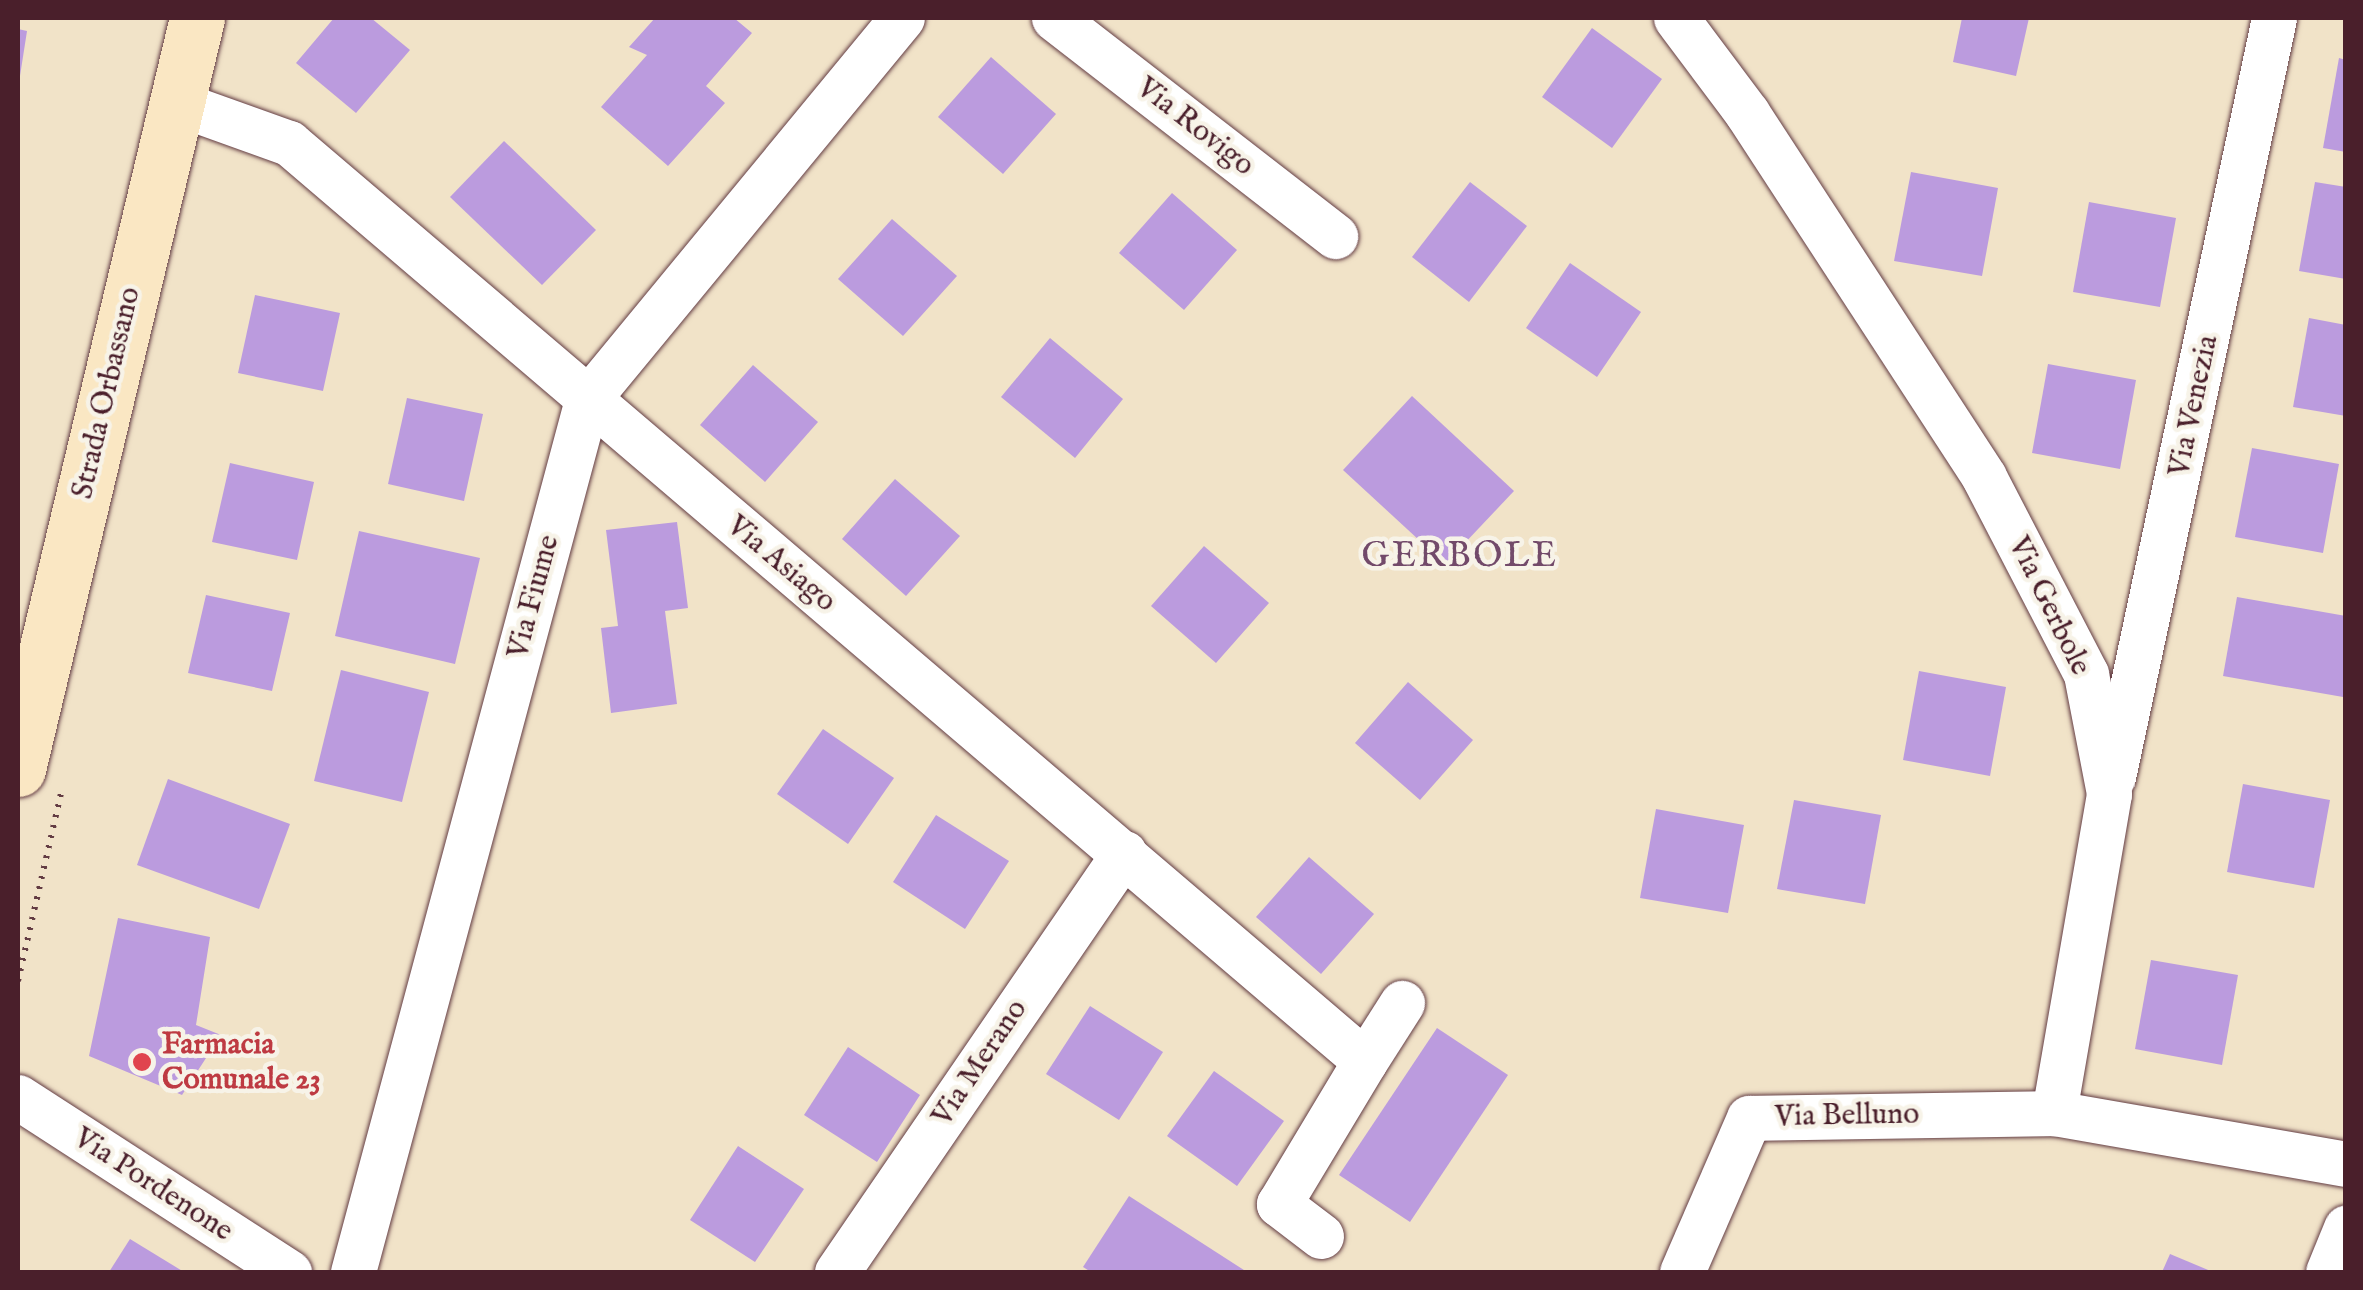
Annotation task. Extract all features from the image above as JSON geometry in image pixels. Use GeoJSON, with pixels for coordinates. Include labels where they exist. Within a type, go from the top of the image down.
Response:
{"type":"FeatureCollection","features":[{"type":"Feature","properties":{"kind":"main road","name":"Strada Orbassano"},"geometry":{"type":"LineString","coordinates":[[18,769],[197,18]]}},
{"type":"Feature","properties":{"kind":"street","name":"Via Fiume"},"geometry":{"type":"LineString","coordinates":[[352,1272],[586,400],[902,18]]}},
{"type":"Feature","properties":{"kind":"street","name":"Via Rovigo"},"geometry":{"type":"LineString","coordinates":[[1054,18],[1336,236]]}},
{"type":"Feature","properties":{"kind":"street","name":"Via Gerbole"},"geometry":{"type":"LineString","coordinates":[[1676,18],[1746,112],[1984,478],[2086,674],[2109,794],[2054,1113]]}},
{"type":"Feature","properties":{"kind":"street","name":"Via Venezia"},"geometry":{"type":"LineString","coordinates":[[2109,794],[2274,18]]}},
{"type":"Feature","properties":{"kind":"street","name":"Via Asiago"},"geometry":{"type":"LineString","coordinates":[[176,103],[289,144],[1365,1060]]}},
{"type":"Feature","properties":{"kind":"street","name":"Via Merano"},"geometry":{"type":"LineString","coordinates":[[837,1272],[1124,853]]}},
{"type":"Feature","properties":{"kind":"street"},"geometry":{"type":"LineString","coordinates":[[1321,1236],[1279,1204],[1402,1003]]}},
{"type":"Feature","properties":{"kind":"street","name":"Via Pordenone"},"geometry":{"type":"LineString","coordinates":[[18,1097],[289,1272]]}},
{"type":"Feature","properties":{"kind":"street"},"geometry":{"type":"LineString","coordinates":[[2054,1113],[2346,1164]]}},
{"type":"Feature","properties":{"kind":"street","name":"Via Belluno"},"geometry":{"type":"LineString","coordinates":[[1682,1272],[1749,1118],[2054,1113]]}},
{"type":"Feature","properties":{"kind":"street"},"geometry":{"type":"LineString","coordinates":[[2328,1272],[2346,1228]]}},
{"type":"Feature","properties":{"kind":"building"},"geometry":{"type":"Polygon","coordinates":[[[334,18],[371,18],[410,50],[356,113],[296,63],[334,18]]]}},
{"type":"Feature","properties":{"kind":"building"},"geometry":{"type":"Polygon","coordinates":[[[655,18],[734,18],[752,33],[706,86],[725,103],[668,166],[601,107],[647,55],[629,47],[655,18]]]}},
{"type":"Feature","properties":{"kind":"building"},"geometry":{"type":"Polygon","coordinates":[[[1962,18],[2029,18],[2016,76],[1953,62],[1962,18]]]}},
{"type":"Feature","properties":{"kind":"building"},"geometry":{"type":"Polygon","coordinates":[[[1592,28],[1662,79],[1612,148],[1542,97],[1592,28]]]}},
{"type":"Feature","properties":{"kind":"building"},"geometry":{"type":"Polygon","coordinates":[[[18,29],[27,31],[20,76],[18,76],[18,29]]]}},
{"type":"Feature","properties":{"kind":"building"},"geometry":{"type":"Polygon","coordinates":[[[991,57],[1056,114],[1003,174],[938,117],[991,57]]]}},
{"type":"Feature","properties":{"kind":"building"},"geometry":{"type":"Polygon","coordinates":[[[2339,58],[2346,60],[2346,152],[2323,148],[2339,58]]]}},
{"type":"Feature","properties":{"kind":"building"},"geometry":{"type":"Polygon","coordinates":[[[504,141],[596,230],[542,285],[450,197],[504,141]]]}},
{"type":"Feature","properties":{"kind":"building"},"geometry":{"type":"Polygon","coordinates":[[[1911,172],[1998,188],[1982,276],[1894,261],[1911,172]]]}},
{"type":"Feature","properties":{"kind":"building"},"geometry":{"type":"Polygon","coordinates":[[[1470,182],[1527,226],[1469,302],[1412,257],[1470,182]]]}},
{"type":"Feature","properties":{"kind":"building"},"geometry":{"type":"Polygon","coordinates":[[[2315,182],[2346,187],[2346,279],[2299,271],[2315,182]]]}},
{"type":"Feature","properties":{"kind":"building"},"geometry":{"type":"Polygon","coordinates":[[[1172,193],[1237,250],[1184,310],[1119,253],[1172,193]]]}},
{"type":"Feature","properties":{"kind":"building"},"geometry":{"type":"Polygon","coordinates":[[[2089,202],[2176,218],[2160,307],[2073,292],[2089,202]]]}},
{"type":"Feature","properties":{"kind":"building"},"geometry":{"type":"Polygon","coordinates":[[[892,219],[957,276],[903,336],[838,279],[892,219]]]}},
{"type":"Feature","properties":{"kind":"building"},"geometry":{"type":"Polygon","coordinates":[[[1570,263],[1641,312],[1597,377],[1526,328],[1570,263]]]}},
{"type":"Feature","properties":{"kind":"building"},"geometry":{"type":"Polygon","coordinates":[[[255,295],[340,313],[323,391],[238,373],[255,295]]]}},
{"type":"Feature","properties":{"kind":"building"},"geometry":{"type":"Polygon","coordinates":[[[2309,318],[2346,325],[2346,416],[2293,407],[2309,318]]]}},
{"type":"Feature","properties":{"kind":"building"},"geometry":{"type":"Polygon","coordinates":[[[1050,338],[1123,399],[1075,458],[1001,397],[1050,338]]]}},
{"type":"Feature","properties":{"kind":"building"},"geometry":{"type":"Polygon","coordinates":[[[2048,364],[2136,380],[2120,469],[2032,453],[2048,364]]]}},
{"type":"Feature","properties":{"kind":"building"},"geometry":{"type":"Polygon","coordinates":[[[753,365],[818,422],[765,482],[700,425],[753,365]]]}},
{"type":"Feature","properties":{"kind":"building"},"geometry":{"type":"Polygon","coordinates":[[[1412,396],[1514,491],[1445,564],[1343,470],[1412,396]]]}},
{"type":"Feature","properties":{"kind":"building"},"geometry":{"type":"Polygon","coordinates":[[[407,398],[483,414],[464,501],[388,484],[407,398]]]}},
{"type":"Feature","properties":{"kind":"building"},"geometry":{"type":"Polygon","coordinates":[[[2252,448],[2339,464],[2323,553],[2235,537],[2252,448]]]}},
{"type":"Feature","properties":{"kind":"building"},"geometry":{"type":"Polygon","coordinates":[[[230,463],[314,482],[297,560],[212,542],[230,463]]]}},
{"type":"Feature","properties":{"kind":"building"},"geometry":{"type":"Polygon","coordinates":[[[895,479],[960,536],[906,596],[842,539],[895,479]]]}},
{"type":"Feature","properties":{"kind":"building"},"geometry":{"type":"Polygon","coordinates":[[[677,522],[688,608],[665,611],[677,704],[611,713],[601,628],[618,626],[606,530],[677,522]]]}},
{"type":"Feature","properties":{"kind":"building"},"geometry":{"type":"Polygon","coordinates":[[[359,531],[480,558],[455,664],[335,636],[359,531]]]}},
{"type":"Feature","properties":{"kind":"building"},"geometry":{"type":"Polygon","coordinates":[[[1204,546],[1269,603],[1216,663],[1151,606],[1204,546]]]}},
{"type":"Feature","properties":{"kind":"building"},"geometry":{"type":"Polygon","coordinates":[[[206,595],[290,613],[272,691],[188,673],[206,595]]]}},
{"type":"Feature","properties":{"kind":"building"},"geometry":{"type":"Polygon","coordinates":[[[2237,597],[2346,616],[2343,697],[2223,676],[2237,597]]]}},
{"type":"Feature","properties":{"kind":"building"},"geometry":{"type":"Polygon","coordinates":[[[341,670],[429,692],[402,802],[314,781],[341,670]]]}},
{"type":"Feature","properties":{"kind":"building"},"geometry":{"type":"Polygon","coordinates":[[[1919,671],[2006,687],[1990,776],[1903,760],[1919,671]]]}},
{"type":"Feature","properties":{"kind":"building"},"geometry":{"type":"Polygon","coordinates":[[[1408,682],[1473,740],[1420,800],[1355,743],[1408,682]]]}},
{"type":"Feature","properties":{"kind":"building"},"geometry":{"type":"Polygon","coordinates":[[[823,729],[894,778],[848,844],[777,794],[823,729]]]}},
{"type":"Feature","properties":{"kind":"building"},"geometry":{"type":"Polygon","coordinates":[[[168,779],[290,824],[259,909],[137,865],[168,779]]]}},
{"type":"Feature","properties":{"kind":"building"},"geometry":{"type":"Polygon","coordinates":[[[2243,784],[2330,800],[2314,888],[2227,872],[2243,784]]]}},
{"type":"Feature","properties":{"kind":"building"},"geometry":{"type":"Polygon","coordinates":[[[1794,800],[1881,815],[1865,904],[1777,889],[1794,800]]]}},
{"type":"Feature","properties":{"kind":"building"},"geometry":{"type":"Polygon","coordinates":[[[1656,809],[1744,825],[1728,913],[1640,898],[1656,809]]]}},
{"type":"Feature","properties":{"kind":"building"},"geometry":{"type":"Polygon","coordinates":[[[936,815],[1009,861],[965,929],[893,882],[936,815]]]}},
{"type":"Feature","properties":{"kind":"building"},"geometry":{"type":"Polygon","coordinates":[[[1309,857],[1374,914],[1321,974],[1256,917],[1309,857]]]}},
{"type":"Feature","properties":{"kind":"building"},"geometry":{"type":"Polygon","coordinates":[[[118,918],[210,937],[196,1025],[221,1035],[182,1095],[89,1056],[118,918]]]}},
{"type":"Feature","properties":{"kind":"building"},"geometry":{"type":"Polygon","coordinates":[[[2151,960],[2238,975],[2222,1065],[2135,1049],[2151,960]]]}},
{"type":"Feature","properties":{"kind":"building"},"geometry":{"type":"Polygon","coordinates":[[[1090,1006],[1163,1052],[1119,1120],[1046,1074],[1090,1006]]]}},
{"type":"Feature","properties":{"kind":"building"},"geometry":{"type":"Polygon","coordinates":[[[1437,1028],[1508,1075],[1410,1222],[1339,1175],[1437,1028]]]}},
{"type":"Feature","properties":{"kind":"building"},"geometry":{"type":"Polygon","coordinates":[[[848,1047],[920,1095],[877,1162],[804,1115],[848,1047]]]}},
{"type":"Feature","properties":{"kind":"building"},"geometry":{"type":"Polygon","coordinates":[[[1214,1071],[1284,1121],[1237,1186],[1167,1136],[1214,1071]]]}},
{"type":"Feature","properties":{"kind":"building"},"geometry":{"type":"Polygon","coordinates":[[[738,1146],[804,1189],[755,1262],[690,1220],[738,1146]]]}},
{"type":"Feature","properties":{"kind":"building"},"geometry":{"type":"Polygon","coordinates":[[[1129,1196],[1247,1272],[1091,1272],[1083,1267],[1129,1196]]]}},
{"type":"Feature","properties":{"kind":"building"},"geometry":{"type":"Polygon","coordinates":[[[130,1239],[184,1272],[109,1272],[130,1239]]]}},
{"type":"Feature","properties":{"kind":"building"},"geometry":{"type":"Polygon","coordinates":[[[2170,1254],[2213,1272],[2162,1272],[2170,1254]]]}},
{"type":"Feature","properties":{"kind":"place","name":"Farmacia Comunale 23"},"geometry":{"type":"Point","coordinates":[142,1062]}},
{"type":"Feature","properties":{"kind":"district","name":"GERBOLE"},"geometry":{"type":"Point","coordinates":[1460,557]}}]}
